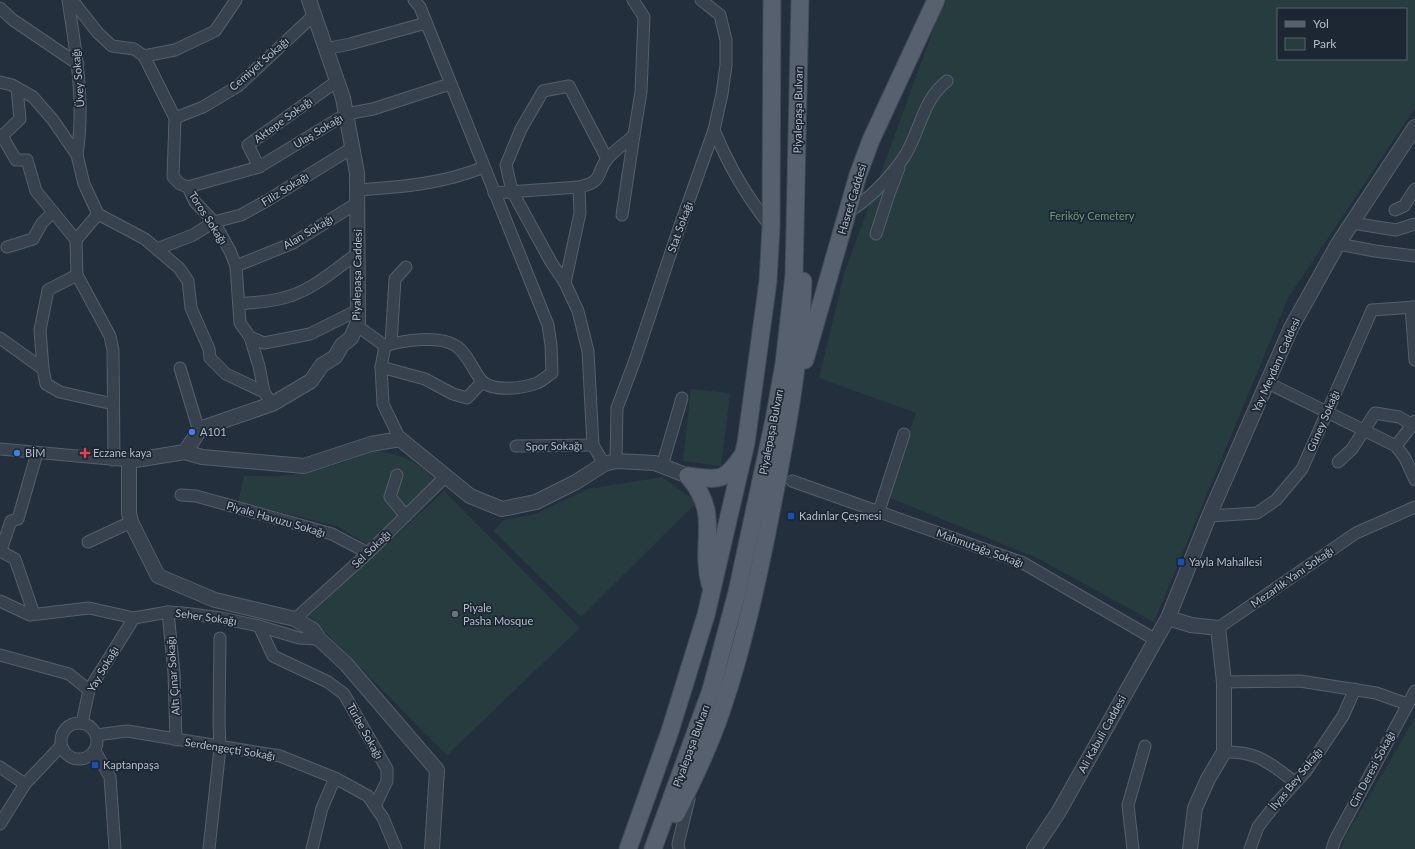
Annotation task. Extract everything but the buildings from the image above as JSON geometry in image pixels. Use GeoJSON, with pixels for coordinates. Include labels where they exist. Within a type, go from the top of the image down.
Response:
{"type":"FeatureCollection","features":[{"type":"Feature","properties":{"kind":"main road"},"geometry":{"type":"LineString","coordinates":[[762,0],[765,20],[772,41]]}},
{"type":"Feature","properties":{"kind":"main road","name":"Piyalepaşa Bulvarı"},"geometry":{"type":"LineString","coordinates":[[628,849],[670,731],[706,615],[745,451],[755,391],[768,281],[771,226],[772,0]]}},
{"type":"Feature","properties":{"kind":"main road","name":"Piyalepaşa Bulvarı"},"geometry":{"type":"LineString","coordinates":[[652,849],[711,690],[737,592],[763,475],[784,364],[794,275],[800,0]]}},
{"type":"Feature","properties":{"kind":"main road","name":"Hasret Caddesi"},"geometry":{"type":"LineString","coordinates":[[792,406],[858,175],[871,140],[936,0]]}},
{"type":"Feature","properties":{"kind":"main road"},"geometry":{"type":"LineString","coordinates":[[656,849],[694,777],[721,712],[738,657],[770,518],[792,406],[802,313],[804,264],[803,207],[798,146]]}},
{"type":"Feature","properties":{"kind":"main road"},"geometry":{"type":"LineString","coordinates":[[688,476],[719,479],[729,473],[745,451]]}},
{"type":"Feature","properties":{"kind":"main road"},"geometry":{"type":"LineString","coordinates":[[688,476],[700,489],[708,517],[706,568],[711,590]]}},
{"type":"Feature","properties":{"kind":"street"},"geometry":{"type":"LineString","coordinates":[[144,56],[175,50],[215,31],[236,0]]}},
{"type":"Feature","properties":{"kind":"street","name":"Piyalepaşa Caddesi"},"geometry":{"type":"LineString","coordinates":[[199,431],[272,404],[310,381],[322,365],[335,357],[342,345],[351,338],[356,325],[358,310],[357,173],[346,114],[337,81],[309,0]]}},
{"type":"Feature","properties":{"kind":"street"},"geometry":{"type":"LineString","coordinates":[[356,325],[388,345],[404,340],[448,341],[458,347],[482,382],[494,387],[517,388],[538,382],[552,373],[551,345],[548,325],[420,7],[414,0]]}},
{"type":"Feature","properties":{"kind":"street","name":"Stat Sokağı"},"geometry":{"type":"LineString","coordinates":[[610,462],[617,408],[714,130],[726,65],[726,40],[720,15],[701,0]]}},
{"type":"Feature","properties":{"kind":"street"},"geometry":{"type":"LineString","coordinates":[[73,1],[98,33],[112,46],[134,49],[144,56],[175,118]]}},
{"type":"Feature","properties":{"kind":"street","name":"Üvey Sokağı"},"geometry":{"type":"LineString","coordinates":[[73,1],[81,127],[77,155]]}},
{"type":"Feature","properties":{"kind":"street"},"geometry":{"type":"LineString","coordinates":[[622,215],[641,92],[644,17],[638,1]]}},
{"type":"Feature","properties":{"kind":"street"},"geometry":{"type":"LineString","coordinates":[[0,8],[13,20],[78,64]]}},
{"type":"Feature","properties":{"kind":"street","name":"Cemiyet Sokağı"},"geometry":{"type":"LineString","coordinates":[[175,118],[203,106],[238,86],[314,15]]}},
{"type":"Feature","properties":{"kind":"street"},"geometry":{"type":"LineString","coordinates":[[0,20],[13,20]]}},
{"type":"Feature","properties":{"kind":"street"},"geometry":{"type":"LineString","coordinates":[[326,49],[350,44],[426,23]]}},
{"type":"Feature","properties":{"kind":"street","name":"Aktepe Sokağı"},"geometry":{"type":"LineString","coordinates":[[259,166],[248,145],[337,81]]}},
{"type":"Feature","properties":{"kind":"street"},"geometry":{"type":"LineString","coordinates":[[876,234],[889,194],[928,103],[938,88],[947,81]]}},
{"type":"Feature","properties":{"kind":"street"},"geometry":{"type":"LineString","coordinates":[[0,82],[17,88],[33,97],[53,120],[77,155],[84,184],[98,214],[145,240],[179,268],[188,281],[191,308],[209,349],[210,358],[226,374],[264,392],[272,404]]}},
{"type":"Feature","properties":{"kind":"street","name":"Ulaş Sokağı"},"geometry":{"type":"LineString","coordinates":[[188,186],[259,166],[346,114],[373,109],[450,84]]}},
{"type":"Feature","properties":{"kind":"street"},"geometry":{"type":"LineString","coordinates":[[607,159],[569,86],[543,91],[521,129],[506,165],[512,191],[551,262],[565,283],[578,312],[588,352],[593,445],[610,462]]}},
{"type":"Feature","properties":{"kind":"street"},"geometry":{"type":"LineString","coordinates":[[17,88],[20,119],[2,136],[16,160],[27,160],[36,191],[76,240],[77,275],[110,336],[113,350],[114,460]]}},
{"type":"Feature","properties":{"kind":"street","name":"Toros Sokağı"},"geometry":{"type":"LineString","coordinates":[[175,118],[173,177],[180,184],[188,186],[195,202],[214,222],[230,251],[236,266],[240,323],[250,337],[259,366],[264,392]]}},
{"type":"Feature","properties":{"kind":"street","name":"Yay Meydanı Caddesi"},"geometry":{"type":"LineString","coordinates":[[1168,618],[1209,516],[1291,328],[1338,244],[1415,128]]}},
{"type":"Feature","properties":{"kind":"street"},"geometry":{"type":"LineString","coordinates":[[714,130],[728,164],[753,204],[771,226]]}},
{"type":"Feature","properties":{"kind":"street"},"geometry":{"type":"LineString","coordinates":[[494,193],[590,185],[600,176],[607,159],[634,135]]}},
{"type":"Feature","properties":{"kind":"street","name":"Filiz Sokağı"},"geometry":{"type":"LineString","coordinates":[[157,250],[193,235],[214,222],[241,214],[268,200],[352,148]]}},
{"type":"Feature","properties":{"kind":"street"},"geometry":{"type":"LineString","coordinates":[[847,213],[865,202],[904,157]]}},
{"type":"Feature","properties":{"kind":"street"},"geometry":{"type":"LineString","coordinates":[[357,197],[462,176],[484,167]]}},
{"type":"Feature","properties":{"kind":"street"},"geometry":{"type":"LineString","coordinates":[[565,283],[580,213],[579,187]]}},
{"type":"Feature","properties":{"kind":"street"},"geometry":{"type":"LineString","coordinates":[[1395,210],[1404,206],[1415,189]]}},
{"type":"Feature","properties":{"kind":"street","name":"Alan Sokağı"},"geometry":{"type":"LineString","coordinates":[[236,266],[294,243],[357,197]]}},
{"type":"Feature","properties":{"kind":"street"},"geometry":{"type":"LineString","coordinates":[[7,247],[33,239],[42,223],[53,212]]}},
{"type":"Feature","properties":{"kind":"street"},"geometry":{"type":"LineString","coordinates":[[76,240],[98,214]]}},
{"type":"Feature","properties":{"kind":"street"},"geometry":{"type":"LineString","coordinates":[[1352,223],[1396,230],[1415,224]]}},
{"type":"Feature","properties":{"kind":"street"},"geometry":{"type":"LineString","coordinates":[[1338,244],[1375,251],[1415,256]]}},
{"type":"Feature","properties":{"kind":"street"},"geometry":{"type":"LineString","coordinates":[[239,304],[270,301],[291,296],[310,286],[358,253]]}},
{"type":"Feature","properties":{"kind":"street"},"geometry":{"type":"LineString","coordinates":[[406,267],[395,279],[388,345],[381,367],[383,404],[400,438],[445,477],[470,496],[502,508],[536,502],[576,482],[610,462],[655,462],[688,476]]}},
{"type":"Feature","properties":{"kind":"street"},"geometry":{"type":"LineString","coordinates":[[77,275],[48,290],[40,330],[43,369],[46,384],[60,392],[113,404]]}},
{"type":"Feature","properties":{"kind":"street"},"geometry":{"type":"LineString","coordinates":[[1413,307],[1415,359]]}},
{"type":"Feature","properties":{"kind":"street","name":"Güney Sokağı"},"geometry":{"type":"LineString","coordinates":[[1209,516],[1257,513],[1276,500],[1302,469],[1372,310],[1413,307]]}},
{"type":"Feature","properties":{"kind":"street"},"geometry":{"type":"LineString","coordinates":[[250,337],[264,343],[310,334],[358,310]]}},
{"type":"Feature","properties":{"kind":"street"},"geometry":{"type":"LineString","coordinates":[[2,342],[43,369]]}},
{"type":"Feature","properties":{"kind":"street"},"geometry":{"type":"LineString","coordinates":[[381,367],[425,379],[453,394],[467,398],[482,382]]}},
{"type":"Feature","properties":{"kind":"street"},"geometry":{"type":"LineString","coordinates":[[180,368],[199,431],[185,452]]}},
{"type":"Feature","properties":{"kind":"street"},"geometry":{"type":"LineString","coordinates":[[1268,383],[1396,446],[1405,458],[1415,480]]}},
{"type":"Feature","properties":{"kind":"street"},"geometry":{"type":"LineString","coordinates":[[662,466],[682,398]]}},
{"type":"Feature","properties":{"kind":"street"},"geometry":{"type":"LineString","coordinates":[[1338,462],[1352,449],[1365,431],[1375,413],[1399,417],[1413,423],[1396,446]]}},
{"type":"Feature","properties":{"kind":"street"},"geometry":{"type":"LineString","coordinates":[[879,511],[904,434]]}},
{"type":"Feature","properties":{"kind":"street"},"geometry":{"type":"LineString","coordinates":[[0,449],[129,461],[185,452],[202,457],[304,466],[371,444],[400,438]]}},
{"type":"Feature","properties":{"kind":"street","name":"Spor Sokağı"},"geometry":{"type":"LineString","coordinates":[[516,446],[593,445]]}},
{"type":"Feature","properties":{"kind":"street"},"geometry":{"type":"LineString","coordinates":[[34,614],[15,559],[0,550],[11,521],[18,518],[37,453]]}},
{"type":"Feature","properties":{"kind":"street"},"geometry":{"type":"LineString","coordinates":[[129,461],[129,513],[131,522],[158,576],[215,600],[295,619],[312,630],[318,639],[346,664],[436,770],[432,849]]}},
{"type":"Feature","properties":{"kind":"street"},"geometry":{"type":"LineString","coordinates":[[397,475],[390,497],[406,516]]}},
{"type":"Feature","properties":{"kind":"street","name":"Sel Sokağı"},"geometry":{"type":"LineString","coordinates":[[295,619],[368,553],[445,477]]}},
{"type":"Feature","properties":{"kind":"street","name":"Mahmutağa Sokağı"},"geometry":{"type":"LineString","coordinates":[[792,481],[1023,563],[1156,640]]}},
{"type":"Feature","properties":{"kind":"street","name":"Piyale Havuzu Sokağı"},"geometry":{"type":"LineString","coordinates":[[181,495],[196,496],[332,534],[368,553]]}},
{"type":"Feature","properties":{"kind":"street","name":"Mezarlık Yanı Sokağı"},"geometry":{"type":"LineString","coordinates":[[1218,628],[1356,533],[1415,506]]}},
{"type":"Feature","properties":{"kind":"street"},"geometry":{"type":"LineString","coordinates":[[88,542],[131,522]]}},
{"type":"Feature","properties":{"kind":"street","name":"Seher Sokağı"},"geometry":{"type":"LineString","coordinates":[[0,601],[30,615],[89,608],[134,618],[168,612],[221,618],[259,626],[299,638],[318,639]]}},
{"type":"Feature","properties":{"kind":"street","name":"Altı Çınar Sokağı"},"geometry":{"type":"LineString","coordinates":[[168,612],[174,673],[176,740]]}},
{"type":"Feature","properties":{"kind":"street","name":"Yay Sokağı"},"geometry":{"type":"LineString","coordinates":[[82,723],[89,690],[134,618]]}},
{"type":"Feature","properties":{"kind":"street"},"geometry":{"type":"LineString","coordinates":[[1168,618],[1191,626],[1218,628],[1224,682],[1224,752],[1208,779],[1195,808],[1190,849]]}},
{"type":"Feature","properties":{"kind":"street","name":"Ali Kabuli Caddesi"},"geometry":{"type":"LineString","coordinates":[[1034,849],[1058,813],[1168,618]]}},
{"type":"Feature","properties":{"kind":"street","name":"Türbe Sokağı"},"geometry":{"type":"LineString","coordinates":[[259,626],[273,656],[328,682],[344,694],[387,769],[387,781],[375,806]]}},
{"type":"Feature","properties":{"kind":"street"},"geometry":{"type":"LineString","coordinates":[[209,849],[220,748],[218,723],[220,638]]}},
{"type":"Feature","properties":{"kind":"street"},"geometry":{"type":"LineString","coordinates":[[0,655],[69,674],[89,690]]}},
{"type":"Feature","properties":{"kind":"street"},"geometry":{"type":"LineString","coordinates":[[1224,682],[1300,681],[1376,692],[1407,704]]}},
{"type":"Feature","properties":{"kind":"street","name":"İlyas Bey Sokağı"},"geometry":{"type":"LineString","coordinates":[[1250,849],[1258,827],[1306,770],[1343,716],[1355,689]]}},
{"type":"Feature","properties":{"kind":"street","name":"Cin Deresi Sokağı"},"geometry":{"type":"LineString","coordinates":[[1332,849],[1335,840],[1415,691]]}},
{"type":"Feature","properties":{"kind":"street"},"geometry":{"type":"LineString","coordinates":[[95,751],[85,758],[75,759],[64,752],[61,746],[60,738],[67,727],[73,723],[88,725],[96,735],[97,741],[95,751],[110,777],[115,849]]}},
{"type":"Feature","properties":{"kind":"street","name":"Serdengeçti Sokağı"},"geometry":{"type":"LineString","coordinates":[[96,735],[126,731],[220,748],[280,756],[335,778],[368,796],[382,818],[396,849]]}},
{"type":"Feature","properties":{"kind":"street"},"geometry":{"type":"LineString","coordinates":[[0,824],[25,784],[61,746]]}},
{"type":"Feature","properties":{"kind":"street"},"geometry":{"type":"LineString","coordinates":[[1133,849],[1128,806],[1146,746]]}},
{"type":"Feature","properties":{"kind":"street"},"geometry":{"type":"LineString","coordinates":[[1224,752],[1242,751],[1267,760],[1295,782]]}},
{"type":"Feature","properties":{"kind":"street"},"geometry":{"type":"LineString","coordinates":[[0,767],[25,784]]}},
{"type":"Feature","properties":{"kind":"street"},"geometry":{"type":"LineString","coordinates":[[679,849],[678,844],[694,777]]}},
{"type":"Feature","properties":{"kind":"street"},"geometry":{"type":"LineString","coordinates":[[312,849],[322,808],[335,778]]}},
{"type":"Feature","properties":{"kind":"green space","name":"Feriköy Cemetery"},"geometry":{"type":"Polygon","coordinates":[[[947,0],[1415,0],[1415,108],[1288,298],[1154,622],[1039,559],[888,497],[916,413],[819,378],[844,274],[936,22],[947,0]]]}},
{"type":"Feature","properties":{"kind":"green space"},"geometry":{"type":"Polygon","coordinates":[[[691,389],[730,393],[721,466],[683,461],[691,389]]]}},
{"type":"Feature","properties":{"kind":"green space"},"geometry":{"type":"Polygon","coordinates":[[[374,451],[393,454],[407,459],[435,479],[368,545],[337,526],[238,502],[244,476],[279,476],[301,474],[333,466],[374,451]]]}},
{"type":"Feature","properties":{"kind":"green space"},"geometry":{"type":"Polygon","coordinates":[[[662,477],[697,502],[581,617],[493,531],[504,520],[535,514],[588,489],[662,477]]]}},
{"type":"Feature","properties":{"kind":"green space"},"geometry":{"type":"Polygon","coordinates":[[[444,491],[580,628],[447,755],[309,616],[444,491]]]}},
{"type":"Feature","properties":{"kind":"green space"},"geometry":{"type":"Polygon","coordinates":[[[1415,718],[1415,849],[1341,849],[1345,837],[1415,718]]]}},
{"type":"Feature","properties":{"kind":"place","name":"A101"},"geometry":{"type":"Point","coordinates":[192,432]}},
{"type":"Feature","properties":{"kind":"place","name":"BİM"},"geometry":{"type":"Point","coordinates":[17,453]}},
{"type":"Feature","properties":{"kind":"place","name":"Eczane kaya"},"geometry":{"type":"Point","coordinates":[85,453]}},
{"type":"Feature","properties":{"kind":"place","name":"Kadınlar Çeşmesi"},"geometry":{"type":"Point","coordinates":[791,516]}},
{"type":"Feature","properties":{"kind":"place","name":"Yayla Mahallesi"},"geometry":{"type":"Point","coordinates":[1181,562]}},
{"type":"Feature","properties":{"kind":"place","name":"Piyale Pasha Mosque"},"geometry":{"type":"Point","coordinates":[455,614]}},
{"type":"Feature","properties":{"kind":"place","name":"Kaptanpaşa"},"geometry":{"type":"Point","coordinates":[95,765]}}]}
